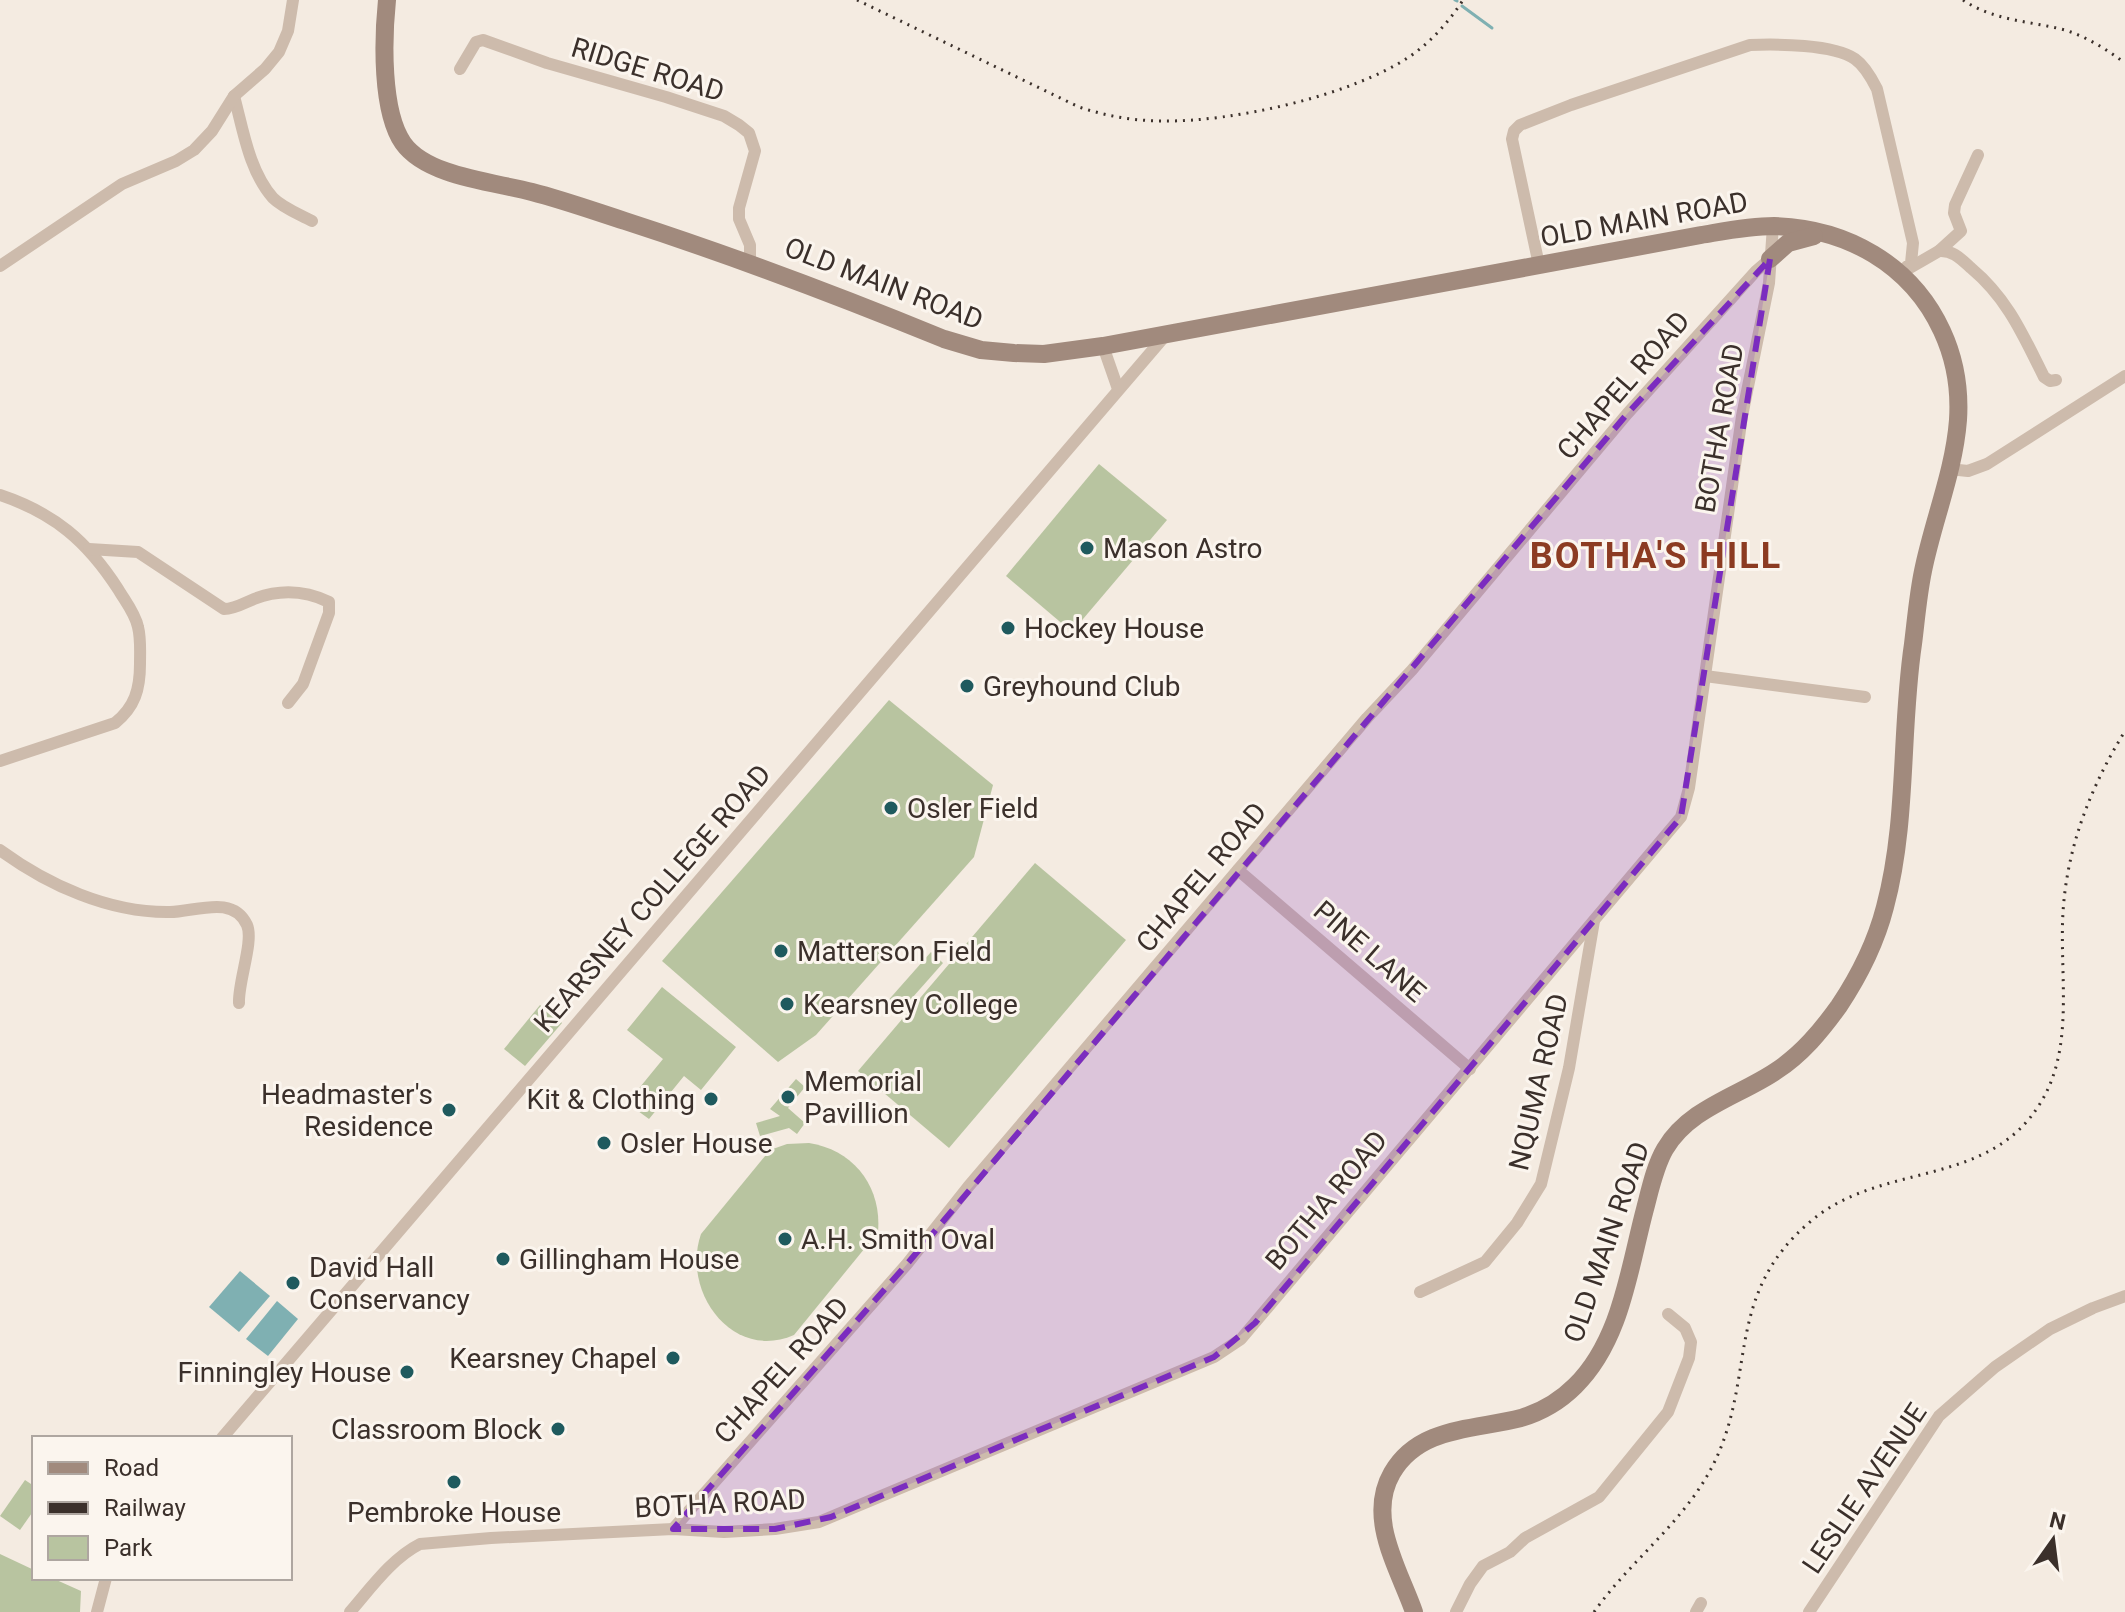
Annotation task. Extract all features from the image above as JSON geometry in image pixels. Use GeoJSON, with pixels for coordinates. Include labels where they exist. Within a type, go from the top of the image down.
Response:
{"type":"FeatureCollection","features":[{"type":"Feature","properties":{"kind":"main road","name":"OLD MAIN ROAD"},"geometry":{"type":"LineString","coordinates":[[387,0],[387,71],[393,124],[404,145],[421,160],[441,169],[537,193],[750,262],[944,339],[981,350],[1044,354],[1164,337],[1259,316],[1716,232],[1773,226],[1803,228],[1841,237],[1886,261],[1912,286],[1937,321],[1953,363],[1958,417],[1949,469],[1923,572],[1911,652],[1901,802],[1890,886],[1880,924],[1861,970],[1840,1004],[1802,1051],[1775,1073],[1698,1115],[1683,1126],[1665,1148],[1651,1186],[1626,1286],[1608,1337],[1601,1353],[1576,1385],[1542,1410],[1524,1417],[1470,1426],[1433,1437],[1413,1448],[1395,1468],[1383,1494],[1383,1524],[1414,1612]]}},
{"type":"Feature","properties":{"kind":"main road"},"geometry":{"type":"LineString","coordinates":[[1770,259],[1797,238],[1841,237]]}},
{"type":"Feature","properties":{"kind":"street"},"geometry":{"type":"LineString","coordinates":[[0,266],[114,189],[186,156],[212,131],[234,96],[279,52],[288,31],[293,0]]}},
{"type":"Feature","properties":{"kind":"street","name":"RIDGE ROAD"},"geometry":{"type":"LineString","coordinates":[[460,69],[476,42],[483,40],[547,63],[724,116],[739,125],[749,133],[755,151],[739,208],[739,219],[750,245],[750,262]]}},
{"type":"Feature","properties":{"kind":"street"},"geometry":{"type":"LineString","coordinates":[[1539,265],[1512,139],[1520,125],[1750,45],[1775,44],[1847,54],[1859,61],[1877,89],[1913,243],[1911,263],[1900,274]]}},
{"type":"Feature","properties":{"kind":"street"},"geometry":{"type":"LineString","coordinates":[[234,96],[243,136],[267,188],[283,205],[312,221]]}},
{"type":"Feature","properties":{"kind":"street"},"geometry":{"type":"LineString","coordinates":[[1900,274],[1939,251],[1961,231],[1954,213],[1955,205],[1978,155]]}},
{"type":"Feature","properties":{"kind":"street","name":"BOTHA ROAD"},"geometry":{"type":"LineString","coordinates":[[350,1612],[392,1566],[420,1544],[673,1529],[724,1532],[819,1522],[1229,1349],[1255,1323],[1681,817],[1689,788],[1742,416],[1769,283],[1773,226]]}},
{"type":"Feature","properties":{"kind":"street"},"geometry":{"type":"LineString","coordinates":[[1939,251],[1956,255],[2000,295],[2044,377],[2050,381],[2056,380]]}},
{"type":"Feature","properties":{"kind":"street","name":"CHAPEL ROAD"},"geometry":{"type":"LineString","coordinates":[[673,1529],[907,1264],[968,1187],[1367,718],[1412,670],[1627,414],[1770,259]]}},
{"type":"Feature","properties":{"kind":"street","name":"KEARSNEY COLLEGE ROAD"},"geometry":{"type":"LineString","coordinates":[[224,1436],[1164,337]]}},
{"type":"Feature","properties":{"kind":"street"},"geometry":{"type":"LineString","coordinates":[[1103,346],[1118,389]]}},
{"type":"Feature","properties":{"kind":"street"},"geometry":{"type":"LineString","coordinates":[[1949,469],[1968,471],[1987,464],[2125,376]]}},
{"type":"Feature","properties":{"kind":"street"},"geometry":{"type":"LineString","coordinates":[[0,495],[41,512],[89,549],[136,618],[140,648],[137,695],[129,711],[115,723],[0,761]]}},
{"type":"Feature","properties":{"kind":"street"},"geometry":{"type":"LineString","coordinates":[[89,549],[138,552],[224,609],[233,609],[281,591],[308,593],[329,602],[329,613],[303,684],[288,703]]}},
{"type":"Feature","properties":{"kind":"street"},"geometry":{"type":"LineString","coordinates":[[1705,676],[1865,697]]}},
{"type":"Feature","properties":{"kind":"street"},"geometry":{"type":"LineString","coordinates":[[0,850],[56,884],[113,905],[169,913],[223,906],[238,912],[250,933],[239,1003]]}},
{"type":"Feature","properties":{"kind":"street","name":"PINE LANE"},"geometry":{"type":"LineString","coordinates":[[1238,870],[1470,1069]]}},
{"type":"Feature","properties":{"kind":"street","name":"NQUMA ROAD"},"geometry":{"type":"LineString","coordinates":[[1420,1292],[1485,1262],[1517,1223],[1541,1184],[1569,1068],[1594,921]]}},
{"type":"Feature","properties":{"kind":"street","name":"LESLIE AVENUE"},"geometry":{"type":"LineString","coordinates":[[1809,1612],[1939,1416],[1995,1367],[2040,1335],[2070,1318],[2125,1296]]}},
{"type":"Feature","properties":{"kind":"street"},"geometry":{"type":"LineString","coordinates":[[1456,1612],[1483,1566],[1510,1552],[1525,1538],[1599,1497],[1668,1412],[1689,1358],[1691,1342],[1685,1328],[1668,1314]]}},
{"type":"Feature","properties":{"kind":"street"},"geometry":{"type":"LineString","coordinates":[[97,1612],[105,1580]]}},
{"type":"Feature","properties":{"kind":"highlighted area"},"geometry":{"type":"Polygon","coordinates":[[[1770,259],[1681,817],[1255,1323],[1214,1357],[831,1517],[775,1529],[673,1529],[907,1264],[1627,414],[1770,259]]]}},
{"type":"Feature","properties":{"kind":"green space","name":"Mason Astro"},"geometry":{"type":"Polygon","coordinates":[[[1099,464],[1167,520],[1072,632],[1006,576],[1099,464]]]}},
{"type":"Feature","properties":{"kind":"green space"},"geometry":{"type":"Polygon","coordinates":[[[889,700],[993,785],[974,857],[816,1035],[778,1062],[662,961],[889,700]]]}},
{"type":"Feature","properties":{"kind":"green space"},"geometry":{"type":"Polygon","coordinates":[[[1035,863],[1126,940],[949,1148],[858,1071],[1035,863]]]}},
{"type":"Feature","properties":{"kind":"green space"},"geometry":{"type":"Polygon","coordinates":[[[931,952],[943,963],[897,1015],[885,1004],[931,952]]]}},
{"type":"Feature","properties":{"kind":"green space"},"geometry":{"type":"Polygon","coordinates":[[[662,987],[736,1047],[701,1090],[684,1076],[649,1119],[627,1103],[663,1059],[627,1030],[662,987]]]}},
{"type":"Feature","properties":{"kind":"green space"},"geometry":{"type":"Polygon","coordinates":[[[540,1005],[562,1023],[525,1066],[504,1049],[540,1005]]]}},
{"type":"Feature","properties":{"kind":"green space","name":"Memorial Pavillion"},"geometry":{"type":"Polygon","coordinates":[[[796,1079],[805,1087],[788,1108],[805,1123],[797,1134],[789,1128],[760,1136],[756,1123],[780,1116],[770,1109],[796,1079]]]}},
{"type":"Feature","properties":{"kind":"green space","name":"A.H. Smith Oval"},"geometry":{"type":"Polygon","coordinates":[[[809,1143],[839,1154],[862,1173],[875,1200],[878,1232],[794,1335],[771,1341],[750,1339],[732,1330],[717,1316],[705,1298],[698,1278],[697,1256],[701,1234],[770,1150],[787,1144],[809,1143]]]}},
{"type":"Feature","properties":{"kind":"green space"},"geometry":{"type":"Polygon","coordinates":[[[25,1480],[32,1485],[32,1513],[20,1530],[0,1516],[25,1480]]]}},
{"type":"Feature","properties":{"kind":"green space"},"geometry":{"type":"Polygon","coordinates":[[[0,1554],[32,1569],[32,1580],[56,1580],[81,1591],[80,1612],[0,1612],[0,1554]]]}},
{"type":"Feature","properties":{"kind":"water"},"geometry":{"type":"Polygon","coordinates":[[[240,1271],[270,1296],[239,1332],[209,1307],[240,1271]]]}},
{"type":"Feature","properties":{"kind":"water"},"geometry":{"type":"Polygon","coordinates":[[[277,1301],[298,1319],[268,1356],[246,1339],[277,1301]]]}},
{"type":"Feature","properties":{"kind":"waterway"},"geometry":{"type":"LineString","coordinates":[[1462,6],[1492,28]]}},
{"type":"Feature","properties":{"kind":"railway"},"geometry":{"type":"LineString","coordinates":[[857,0],[1079,107],[1120,117],[1163,121],[1223,117],[1256,111],[1356,84],[1417,51],[1439,32],[1463,0]]}},
{"type":"Feature","properties":{"kind":"railway"},"geometry":{"type":"LineString","coordinates":[[1963,0],[2000,16],[2073,33],[2125,63]]}},
{"type":"Feature","properties":{"kind":"railway"},"geometry":{"type":"LineString","coordinates":[[1594,1612],[1686,1506],[1712,1467],[1726,1434],[1753,1308],[1764,1279],[1783,1249],[1811,1221],[1839,1202],[1870,1189],[1964,1162],[1993,1149],[2019,1130],[2041,1102],[2052,1079],[2062,1030],[2062,925],[2067,877],[2093,791],[2125,731]]}},
{"type":"Feature","properties":{"kind":"place","name":"Mason Astro"},"geometry":{"type":"Point","coordinates":[1087,548]}},
{"type":"Feature","properties":{"kind":"place","name":"Hockey House"},"geometry":{"type":"Point","coordinates":[1008,628]}},
{"type":"Feature","properties":{"kind":"place","name":"Greyhound Club"},"geometry":{"type":"Point","coordinates":[967,686]}},
{"type":"Feature","properties":{"kind":"place","name":"Osler Field"},"geometry":{"type":"Point","coordinates":[891,808]}},
{"type":"Feature","properties":{"kind":"place","name":"Matterson Field"},"geometry":{"type":"Point","coordinates":[781,951]}},
{"type":"Feature","properties":{"kind":"place","name":"Kearsney College"},"geometry":{"type":"Point","coordinates":[787,1004]}},
{"type":"Feature","properties":{"kind":"place","name":"Memorial Pavillion"},"geometry":{"type":"Point","coordinates":[788,1097]}},
{"type":"Feature","properties":{"kind":"place","name":"Kit & Clothing"},"geometry":{"type":"Point","coordinates":[711,1099]}},
{"type":"Feature","properties":{"kind":"place","name":"Headmaster's Residence"},"geometry":{"type":"Point","coordinates":[449,1110]}},
{"type":"Feature","properties":{"kind":"place","name":"Osler House"},"geometry":{"type":"Point","coordinates":[604,1143]}},
{"type":"Feature","properties":{"kind":"place","name":"A.H. Smith Oval"},"geometry":{"type":"Point","coordinates":[785,1239]}},
{"type":"Feature","properties":{"kind":"place","name":"Gillingham House"},"geometry":{"type":"Point","coordinates":[503,1259]}},
{"type":"Feature","properties":{"kind":"place","name":"David Hall Conservancy"},"geometry":{"type":"Point","coordinates":[293,1283]}},
{"type":"Feature","properties":{"kind":"place","name":"Kearsney Chapel"},"geometry":{"type":"Point","coordinates":[673,1358]}},
{"type":"Feature","properties":{"kind":"place","name":"Finningley House"},"geometry":{"type":"Point","coordinates":[407,1372]}},
{"type":"Feature","properties":{"kind":"place","name":"Classroom Block"},"geometry":{"type":"Point","coordinates":[558,1429]}},
{"type":"Feature","properties":{"kind":"place","name":"Pembroke House"},"geometry":{"type":"Point","coordinates":[454,1482]}},
{"type":"Feature","properties":{"kind":"district","name":"BOTHA'S HILL"},"geometry":{"type":"Point","coordinates":[1656,555]}}]}
